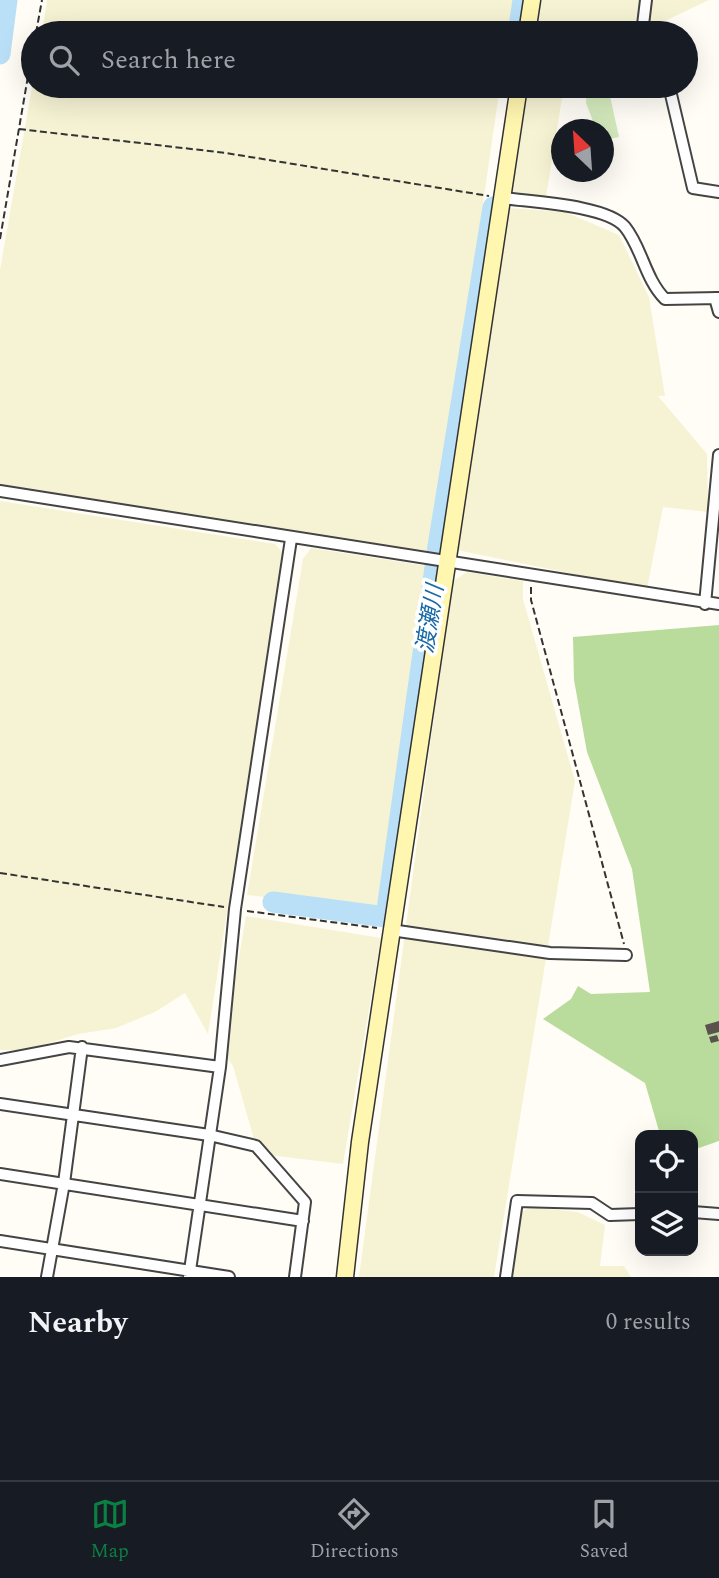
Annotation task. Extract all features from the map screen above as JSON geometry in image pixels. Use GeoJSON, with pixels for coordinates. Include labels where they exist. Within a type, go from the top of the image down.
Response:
{"type":"FeatureCollection","features":[{"type":"Feature","properties":{"kind":"street"},"geometry":{"type":"LineString","coordinates":[[529,21],[532,0]]}},
{"type":"Feature","properties":{"kind":"street"},"geometry":{"type":"LineString","coordinates":[[643,21],[646,0]]}},
{"type":"Feature","properties":{"kind":"street"},"geometry":{"type":"LineString","coordinates":[[345,1277],[360,1142],[517,98]]}},
{"type":"Feature","properties":{"kind":"street"},"geometry":{"type":"LineString","coordinates":[[673,98],[693,188],[719,192]]}},
{"type":"Feature","properties":{"kind":"street"},"geometry":{"type":"LineString","coordinates":[[503,198],[608,216],[624,226],[655,289],[665,299],[717,298],[719,312]]}},
{"type":"Feature","properties":{"kind":"street"},"geometry":{"type":"LineString","coordinates":[[705,604],[719,455]]}},
{"type":"Feature","properties":{"kind":"street"},"geometry":{"type":"LineString","coordinates":[[0,491],[291,539],[705,604],[719,604]]}},
{"type":"Feature","properties":{"kind":"street"},"geometry":{"type":"LineString","coordinates":[[189,1275],[220,1067],[235,909],[291,539]]}},
{"type":"Feature","properties":{"kind":"street"},"geometry":{"type":"LineString","coordinates":[[391,930],[550,953],[626,955]]}},
{"type":"Feature","properties":{"kind":"street"},"geometry":{"type":"LineString","coordinates":[[0,1060],[50,1049],[82,1047],[220,1067]]}},
{"type":"Feature","properties":{"kind":"street"},"geometry":{"type":"LineString","coordinates":[[47,1277],[64,1183],[82,1047]]}},
{"type":"Feature","properties":{"kind":"street"},"geometry":{"type":"LineString","coordinates":[[0,1104],[209,1136],[256,1146],[305,1202],[295,1277]]}},
{"type":"Feature","properties":{"kind":"street"},"geometry":{"type":"LineString","coordinates":[[0,1174],[303,1221]]}},
{"type":"Feature","properties":{"kind":"street"},"geometry":{"type":"LineString","coordinates":[[506,1277],[517,1201],[592,1203],[610,1215],[635,1214]]}},
{"type":"Feature","properties":{"kind":"street"},"geometry":{"type":"LineString","coordinates":[[698,1212],[719,1214]]}},
{"type":"Feature","properties":{"kind":"street"},"geometry":{"type":"LineString","coordinates":[[0,1241],[189,1275],[229,1277]]}},
{"type":"Feature","properties":{"kind":"path"},"geometry":{"type":"LineString","coordinates":[[38,21],[41,0]]}},
{"type":"Feature","properties":{"kind":"path"},"geometry":{"type":"LineString","coordinates":[[0,239],[24,98]]}},
{"type":"Feature","properties":{"kind":"path"},"geometry":{"type":"LineString","coordinates":[[19,129],[226,153],[503,198]]}},
{"type":"Feature","properties":{"kind":"path"},"geometry":{"type":"LineString","coordinates":[[531,576],[531,600],[626,955]]}},
{"type":"Feature","properties":{"kind":"path"},"geometry":{"type":"LineString","coordinates":[[0,873],[391,930]]}},
{"type":"Feature","properties":{"kind":"shaded area"},"geometry":{"type":"Polygon","coordinates":[[[47,0],[513,0],[510,21],[44,21],[47,0]]]}},
{"type":"Feature","properties":{"kind":"shaded area"},"geometry":{"type":"Polygon","coordinates":[[[537,0],[640,0],[637,21],[534,21],[537,0]]]}},
{"type":"Feature","properties":{"kind":"shaded area"},"geometry":{"type":"Polygon","coordinates":[[[652,0],[709,0],[665,21],[649,21],[652,0]]]}},
{"type":"Feature","properties":{"kind":"shaded area"},"geometry":{"type":"Polygon","coordinates":[[[30,98],[498,98],[432,555],[0,486],[0,270],[30,98]]]}},
{"type":"Feature","properties":{"kind":"shaded area"},"geometry":{"type":"Polygon","coordinates":[[[523,98],[562,98],[559,119],[551,119],[551,166],[546,197],[509,191],[523,98]]]}},
{"type":"Feature","properties":{"kind":"shaded area"},"geometry":{"type":"Polygon","coordinates":[[[509,208],[565,212],[619,235],[649,297],[665,396],[658,396],[707,454],[708,512],[663,507],[647,589],[457,550],[509,208]]]}},
{"type":"Feature","properties":{"kind":"shaded area"},"geometry":{"type":"Polygon","coordinates":[[[0,501],[275,544],[283,553],[208,1034],[185,993],[155,1012],[116,1028],[78,1034],[27,1050],[0,1050],[0,501]]]}},
{"type":"Feature","properties":{"kind":"shaded area"},"geometry":{"type":"Polygon","coordinates":[[[311,548],[427,566],[379,910],[247,895],[303,559],[311,548]]]}},
{"type":"Feature","properties":{"kind":"shaded area"},"geometry":{"type":"Polygon","coordinates":[[[467,572],[523,581],[523,599],[575,781],[494,1277],[359,1277],[452,582],[467,572]]]}},
{"type":"Feature","properties":{"kind":"shaded area"},"geometry":{"type":"Polygon","coordinates":[[[246,916],[381,938],[343,1164],[261,1154],[254,1139],[233,1066],[223,1052],[246,916]]]}},
{"type":"Feature","properties":{"kind":"shaded area"},"geometry":{"type":"Polygon","coordinates":[[[530,1207],[578,1212],[605,1225],[600,1266],[624,1266],[631,1277],[512,1277],[522,1212],[530,1207]]]}},
{"type":"Feature","properties":{"kind":"green space"},"geometry":{"type":"Polygon","coordinates":[[[586,98],[610,98],[619,137],[614,138],[614,119],[592,119],[586,98]]]}},
{"type":"Feature","properties":{"kind":"green space"},"geometry":{"type":"Polygon","coordinates":[[[719,625],[719,1141],[698,1148],[698,1130],[659,1130],[645,1083],[543,1019],[571,999],[578,986],[591,994],[650,992],[632,869],[587,752],[574,680],[573,637],[719,625]]]}},
{"type":"Feature","properties":{"kind":"building"},"geometry":{"type":"Polygon","coordinates":[[[719,1021],[719,1032],[708,1035],[705,1025],[719,1021]]]}},
{"type":"Feature","properties":{"kind":"building"},"geometry":{"type":"Polygon","coordinates":[[[717,1035],[719,1041],[711,1043],[709,1037],[717,1035]]]}},
{"type":"Feature","properties":{"kind":"waterway"},"geometry":{"type":"LineString","coordinates":[[0,54],[7,0]]}},
{"type":"Feature","properties":{"kind":"waterway","name":"渡瀬川"},"geometry":{"type":"LineString","coordinates":[[520,21],[523,0]]}},
{"type":"Feature","properties":{"kind":"waterway","name":"渡瀬川"},"geometry":{"type":"LineString","coordinates":[[273,902],[386,917],[438,546],[493,207]]}}]}
